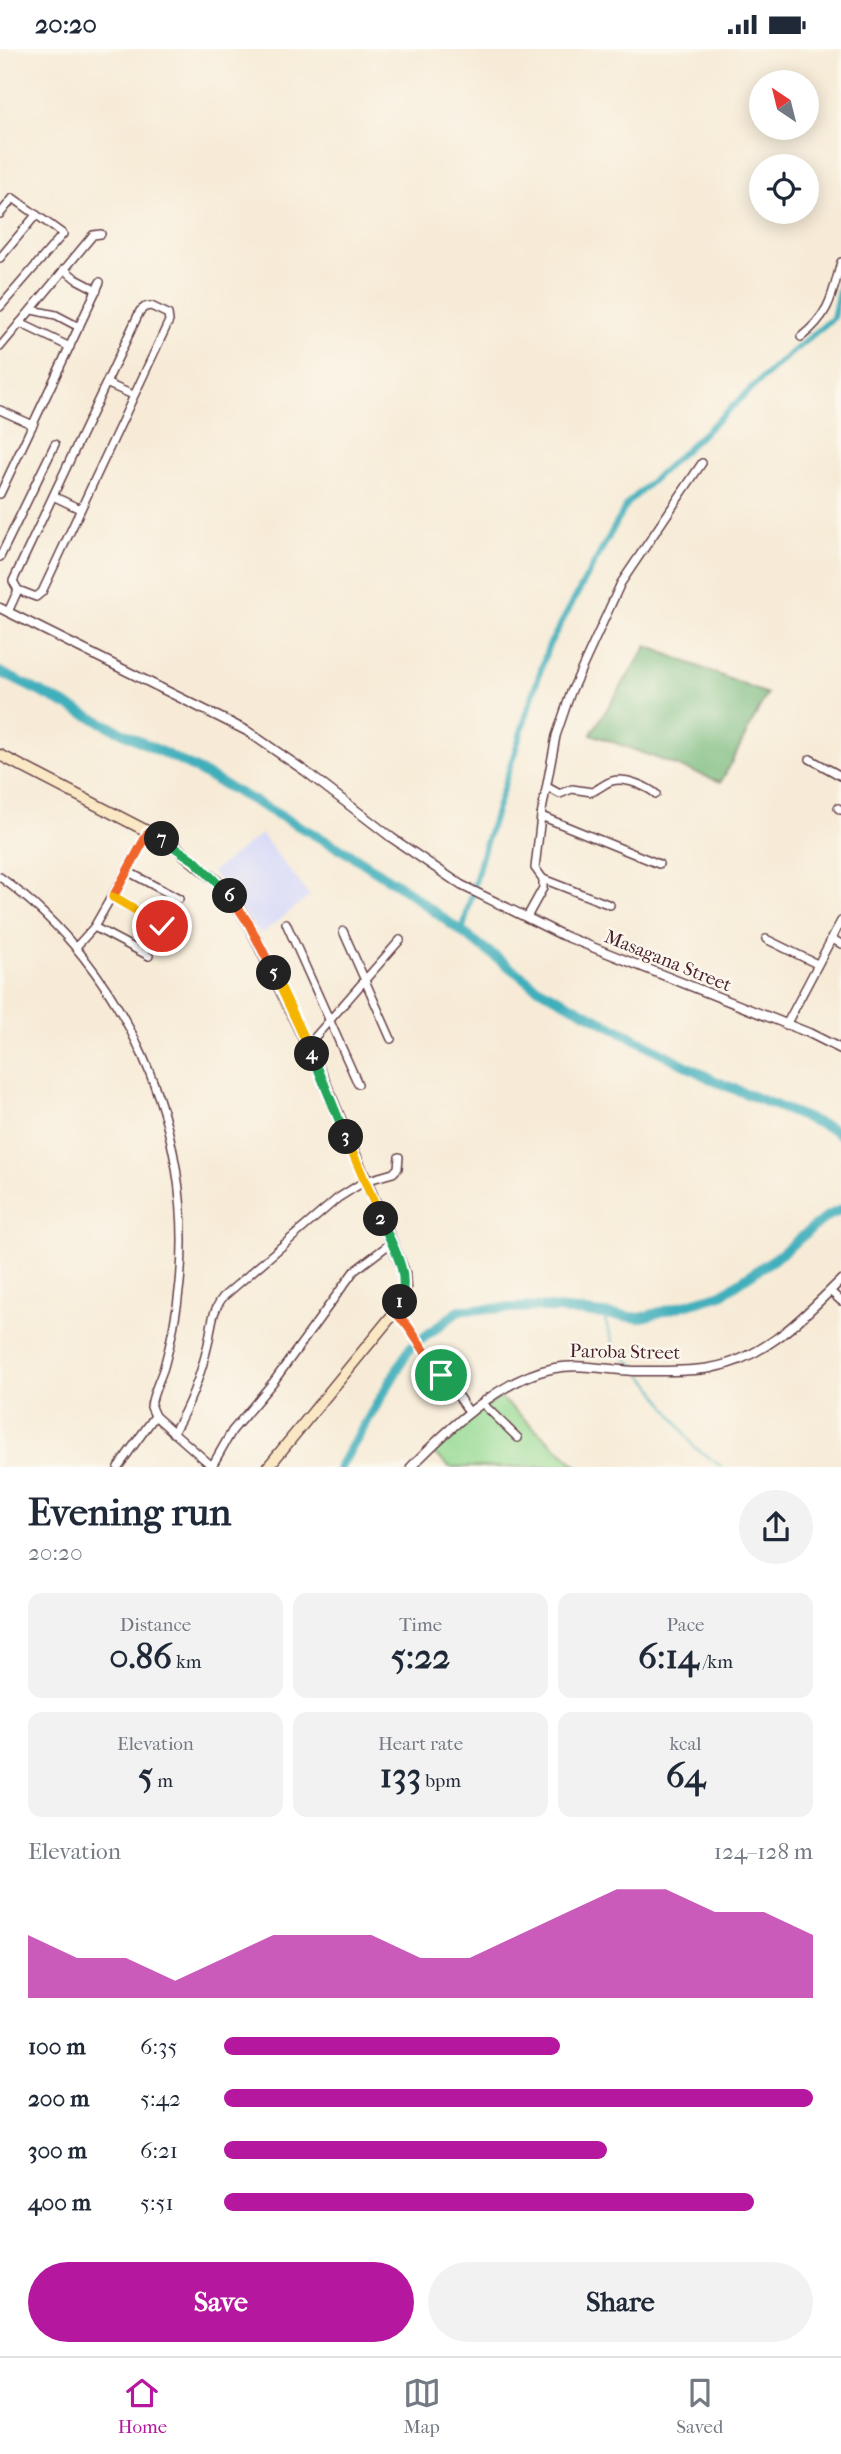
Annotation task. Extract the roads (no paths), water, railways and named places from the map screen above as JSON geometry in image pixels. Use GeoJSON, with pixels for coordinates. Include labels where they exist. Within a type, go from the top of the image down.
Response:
{"type":"FeatureCollection","features":[{"type":"Feature","properties":{"kind":"main road"},"geometry":{"type":"LineString","coordinates":[[0,755],[172,844],[195,861],[232,898],[255,935],[308,1045],[404,1272],[405,1288],[395,1312],[268,1467]]}},
{"type":"Feature","properties":{"kind":"street"},"geometry":{"type":"LineString","coordinates":[[0,214],[13,198],[63,233],[0,307]]}},
{"type":"Feature","properties":{"kind":"street"},"geometry":{"type":"LineString","coordinates":[[0,258],[36,215]]}},
{"type":"Feature","properties":{"kind":"street"},"geometry":{"type":"LineString","coordinates":[[0,347],[93,235],[101,234]]}},
{"type":"Feature","properties":{"kind":"street"},"geometry":{"type":"LineString","coordinates":[[801,337],[815,325],[831,303],[841,262]]}},
{"type":"Feature","properties":{"kind":"street"},"geometry":{"type":"LineString","coordinates":[[0,494],[99,286],[76,279],[64,269]]}},
{"type":"Feature","properties":{"kind":"street"},"geometry":{"type":"LineString","coordinates":[[151,306],[168,314],[170,318],[40,595],[36,597],[18,590],[13,581],[108,384],[140,311],[151,306]]}},
{"type":"Feature","properties":{"kind":"street"},"geometry":{"type":"LineString","coordinates":[[32,310],[56,316],[79,327]]}},
{"type":"Feature","properties":{"kind":"street"},"geometry":{"type":"LineString","coordinates":[[20,323],[70,347]]}},
{"type":"Feature","properties":{"kind":"street"},"geometry":{"type":"LineString","coordinates":[[108,384],[133,395]]}},
{"type":"Feature","properties":{"kind":"street"},"geometry":{"type":"LineString","coordinates":[[0,410],[33,425]]}},
{"type":"Feature","properties":{"kind":"street"},"geometry":{"type":"LineString","coordinates":[[0,557],[54,444]]}},
{"type":"Feature","properties":{"kind":"street"},"geometry":{"type":"LineString","coordinates":[[610,905],[543,879],[535,868],[541,816],[556,736],[571,692],[621,583],[702,463]]}},
{"type":"Feature","properties":{"kind":"street"},"geometry":{"type":"LineString","coordinates":[[55,497],[80,509]]}},
{"type":"Feature","properties":{"kind":"street"},"geometry":{"type":"LineString","coordinates":[[4,610],[18,590]]}},
{"type":"Feature","properties":{"kind":"street","name":"Masagana Street"},"geometry":{"type":"LineString","coordinates":[[4,610],[247,731],[461,885],[562,935],[809,1033],[841,1049]]}},
{"type":"Feature","properties":{"kind":"street"},"geometry":{"type":"LineString","coordinates":[[810,759],[841,776]]}},
{"type":"Feature","properties":{"kind":"street"},"geometry":{"type":"LineString","coordinates":[[547,787],[560,795],[572,789],[592,792],[610,781],[617,780],[642,786],[656,794]]}},
{"type":"Feature","properties":{"kind":"street"},"geometry":{"type":"LineString","coordinates":[[541,816],[659,864]]}},
{"type":"Feature","properties":{"kind":"street"},"geometry":{"type":"LineString","coordinates":[[76,947],[94,927],[148,833]]}},
{"type":"Feature","properties":{"kind":"street"},"geometry":{"type":"LineString","coordinates":[[127,871],[179,899]]}},
{"type":"Feature","properties":{"kind":"street"},"geometry":{"type":"LineString","coordinates":[[0,877],[55,923],[76,947],[128,1024],[159,1098],[176,1160],[183,1226],[180,1283],[172,1334],[164,1368],[151,1403],[155,1416],[173,1433],[212,1466],[232,1431],[274,1381],[354,1271],[391,1243]]}},
{"type":"Feature","properties":{"kind":"street"},"geometry":{"type":"LineString","coordinates":[[527,917],[543,888],[543,879]]}},
{"type":"Feature","properties":{"kind":"street"},"geometry":{"type":"LineString","coordinates":[[112,897],[162,926]]}},
{"type":"Feature","properties":{"kind":"street"},"geometry":{"type":"LineString","coordinates":[[786,1025],[841,921]]}},
{"type":"Feature","properties":{"kind":"street"},"geometry":{"type":"LineString","coordinates":[[286,923],[358,1084]]}},
{"type":"Feature","properties":{"kind":"street"},"geometry":{"type":"LineString","coordinates":[[94,927],[149,956]]}},
{"type":"Feature","properties":{"kind":"street"},"geometry":{"type":"LineString","coordinates":[[343,931],[391,1039]]}},
{"type":"Feature","properties":{"kind":"street"},"geometry":{"type":"LineString","coordinates":[[831,938],[841,944]]}},
{"type":"Feature","properties":{"kind":"street"},"geometry":{"type":"LineString","coordinates":[[766,939],[817,964]]}},
{"type":"Feature","properties":{"kind":"street"},"geometry":{"type":"LineString","coordinates":[[308,1045],[400,940]]}},
{"type":"Feature","properties":{"kind":"street"},"geometry":{"type":"LineString","coordinates":[[173,1433],[186,1409],[200,1371],[217,1304],[328,1206],[365,1181],[393,1173],[398,1168],[399,1157]]}},
{"type":"Feature","properties":{"kind":"street","name":"Paroba Street"},"geometry":{"type":"LineString","coordinates":[[415,1464],[470,1413],[530,1376],[555,1368],[574,1366],[638,1371],[709,1368],[743,1359],[764,1349],[782,1335],[841,1280]]}},
{"type":"Feature","properties":{"kind":"street"},"geometry":{"type":"LineString","coordinates":[[830,1291],[841,1301]]}},
{"type":"Feature","properties":{"kind":"street"},"geometry":{"type":"LineString","coordinates":[[395,1312],[470,1413]]}},
{"type":"Feature","properties":{"kind":"street"},"geometry":{"type":"LineString","coordinates":[[483,1404],[518,1438]]}},
{"type":"Feature","properties":{"kind":"street"},"geometry":{"type":"LineString","coordinates":[[118,1467],[155,1416]]}},
{"type":"Feature","properties":{"kind":"street"},"geometry":{"type":"LineString","coordinates":[[415,1464],[426,1467]]}},
{"type":"Feature","properties":{"kind":"waterway"},"geometry":{"type":"LineString","coordinates":[[462,932],[483,852],[548,647],[627,504],[777,365],[833,318],[841,282]]}},
{"type":"Feature","properties":{"kind":"waterway"},"geometry":{"type":"LineString","coordinates":[[0,672],[192,767],[353,856],[401,887],[535,986],[715,1081],[833,1129],[841,1135]]}},
{"type":"Feature","properties":{"kind":"waterway"},"geometry":{"type":"LineString","coordinates":[[340,1467],[410,1348],[460,1310],[539,1307],[640,1318],[722,1294],[777,1257],[826,1217],[841,1210]]}},
{"type":"Feature","properties":{"kind":"waterway"},"geometry":{"type":"LineString","coordinates":[[603,1314],[615,1349],[636,1366]]}},
{"type":"Feature","properties":{"kind":"waterway"},"geometry":{"type":"LineString","coordinates":[[641,1374],[694,1447],[722,1467]]}}]}
